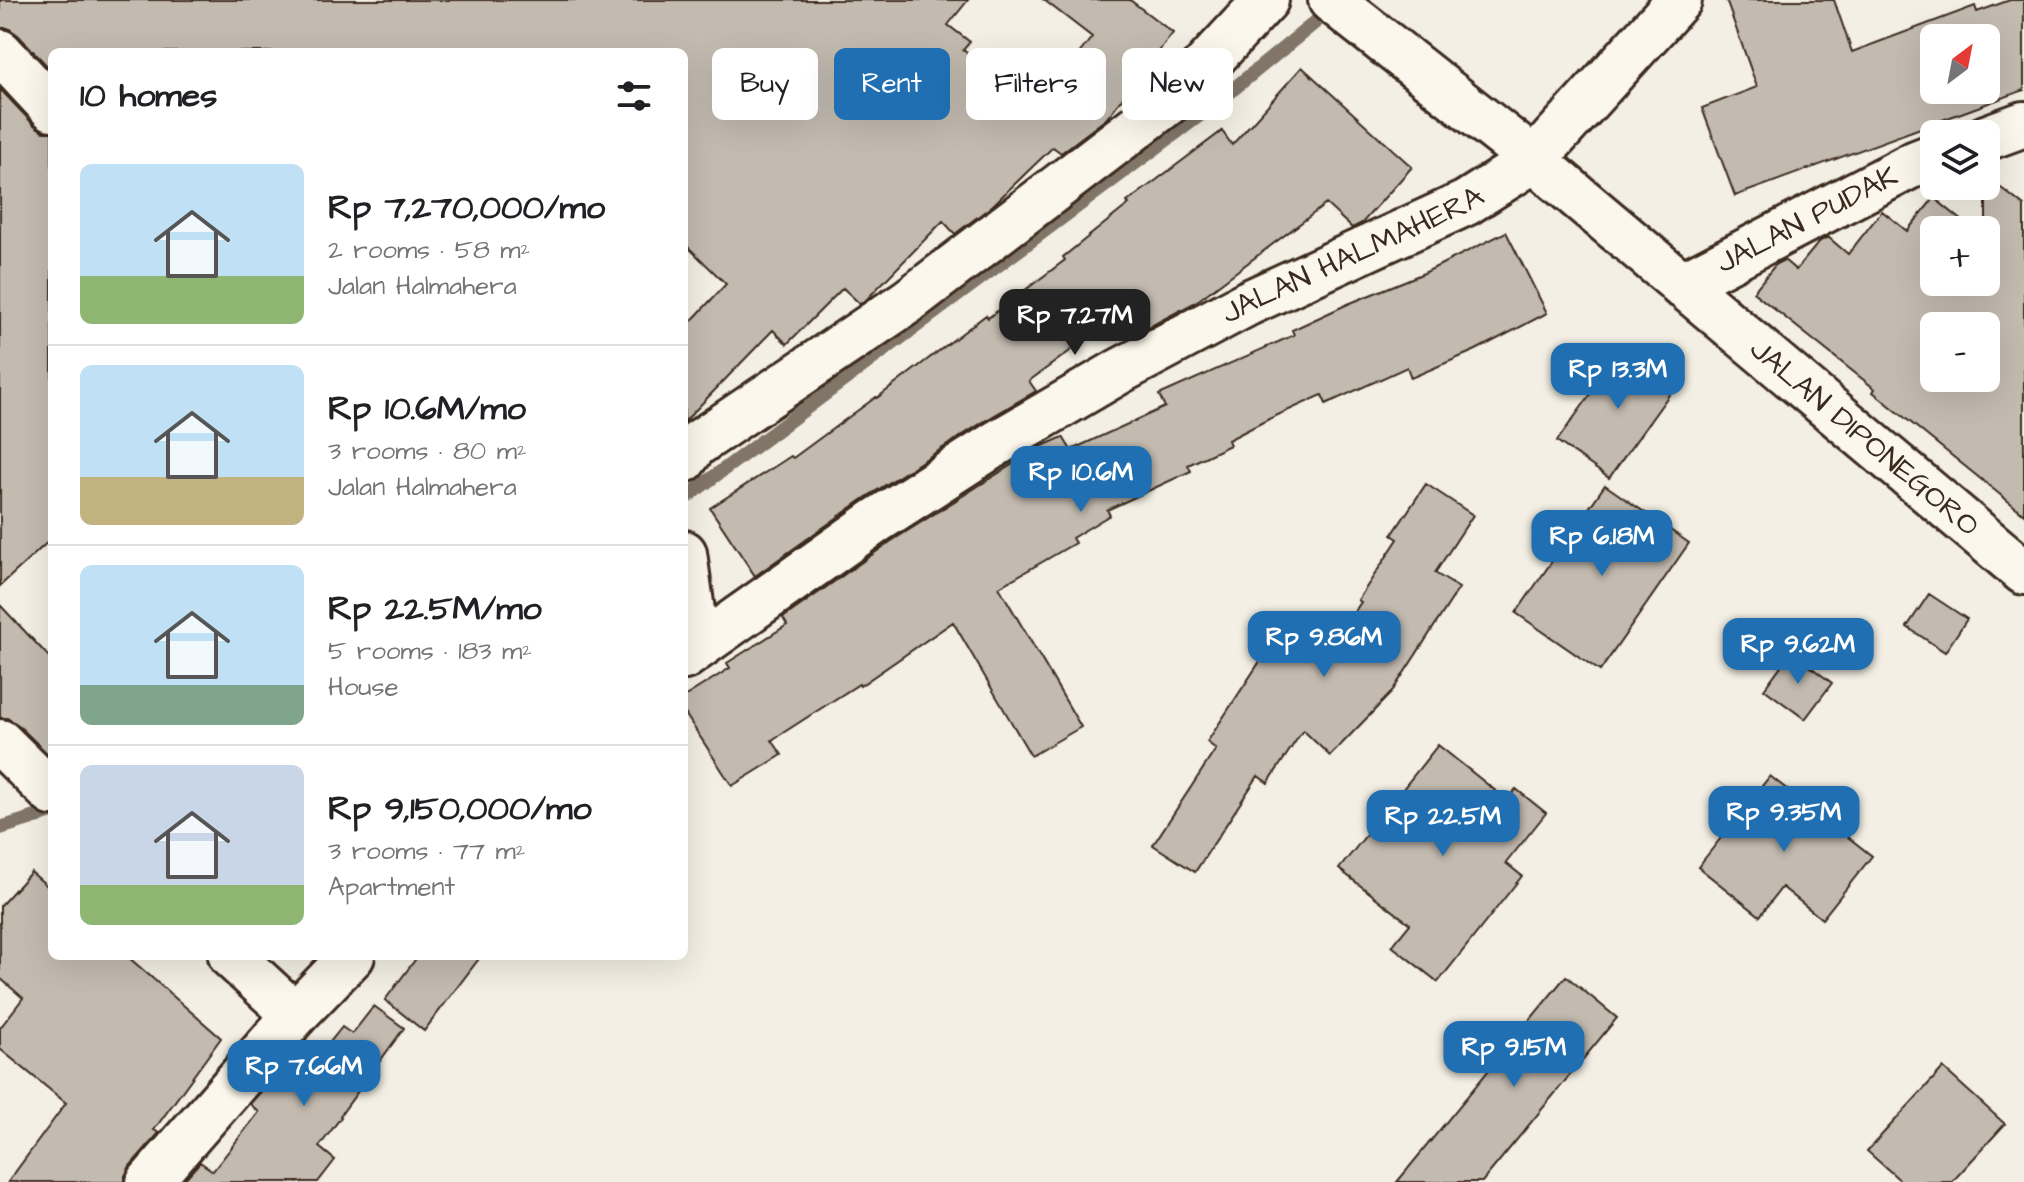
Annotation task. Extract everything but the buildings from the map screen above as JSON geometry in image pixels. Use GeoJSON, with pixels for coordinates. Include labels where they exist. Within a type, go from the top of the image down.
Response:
{"type":"FeatureCollection","features":[{"type":"Feature","properties":{"kind":"main road"},"geometry":{"type":"LineString","coordinates":[[688,455],[695,445],[907,302],[1178,95],[1266,0]]}},
{"type":"Feature","properties":{"kind":"main road","name":"JALAN DIPONEGORO"},"geometry":{"type":"LineString","coordinates":[[1331,0],[1534,160],[2024,572]]}},
{"type":"Feature","properties":{"kind":"main road","name":"JALAN HALMAHERA"},"geometry":{"type":"LineString","coordinates":[[690,652],[876,521],[997,443],[1120,371],[1248,303],[1466,203],[1534,160],[1679,0]]}},
{"type":"Feature","properties":{"kind":"main road"},"geometry":{"type":"LineString","coordinates":[[0,52],[48,104]]}},
{"type":"Feature","properties":{"kind":"main road"},"geometry":{"type":"LineString","coordinates":[[2000,133],[2024,124]]}},
{"type":"Feature","properties":{"kind":"main road","name":"JALAN PUDAK"},"geometry":{"type":"LineString","coordinates":[[1681,285],[1920,161]]}},
{"type":"Feature","properties":{"kind":"main road"},"geometry":{"type":"LineString","coordinates":[[688,619],[690,652]]}},
{"type":"Feature","properties":{"kind":"main road"},"geometry":{"type":"LineString","coordinates":[[0,742],[48,789]]}},
{"type":"Feature","properties":{"kind":"main road"},"geometry":{"type":"LineString","coordinates":[[235,960],[295,1015]]}},
{"type":"Feature","properties":{"kind":"main road"},"geometry":{"type":"LineString","coordinates":[[149,1182],[295,1015],[348,960]]}},
{"type":"Feature","properties":{"kind":"waterway"},"geometry":{"type":"LineString","coordinates":[[688,496],[1215,104],[1334,7]]}},
{"type":"Feature","properties":{"kind":"waterway"},"geometry":{"type":"LineString","coordinates":[[0,828],[48,813]]}}]}
